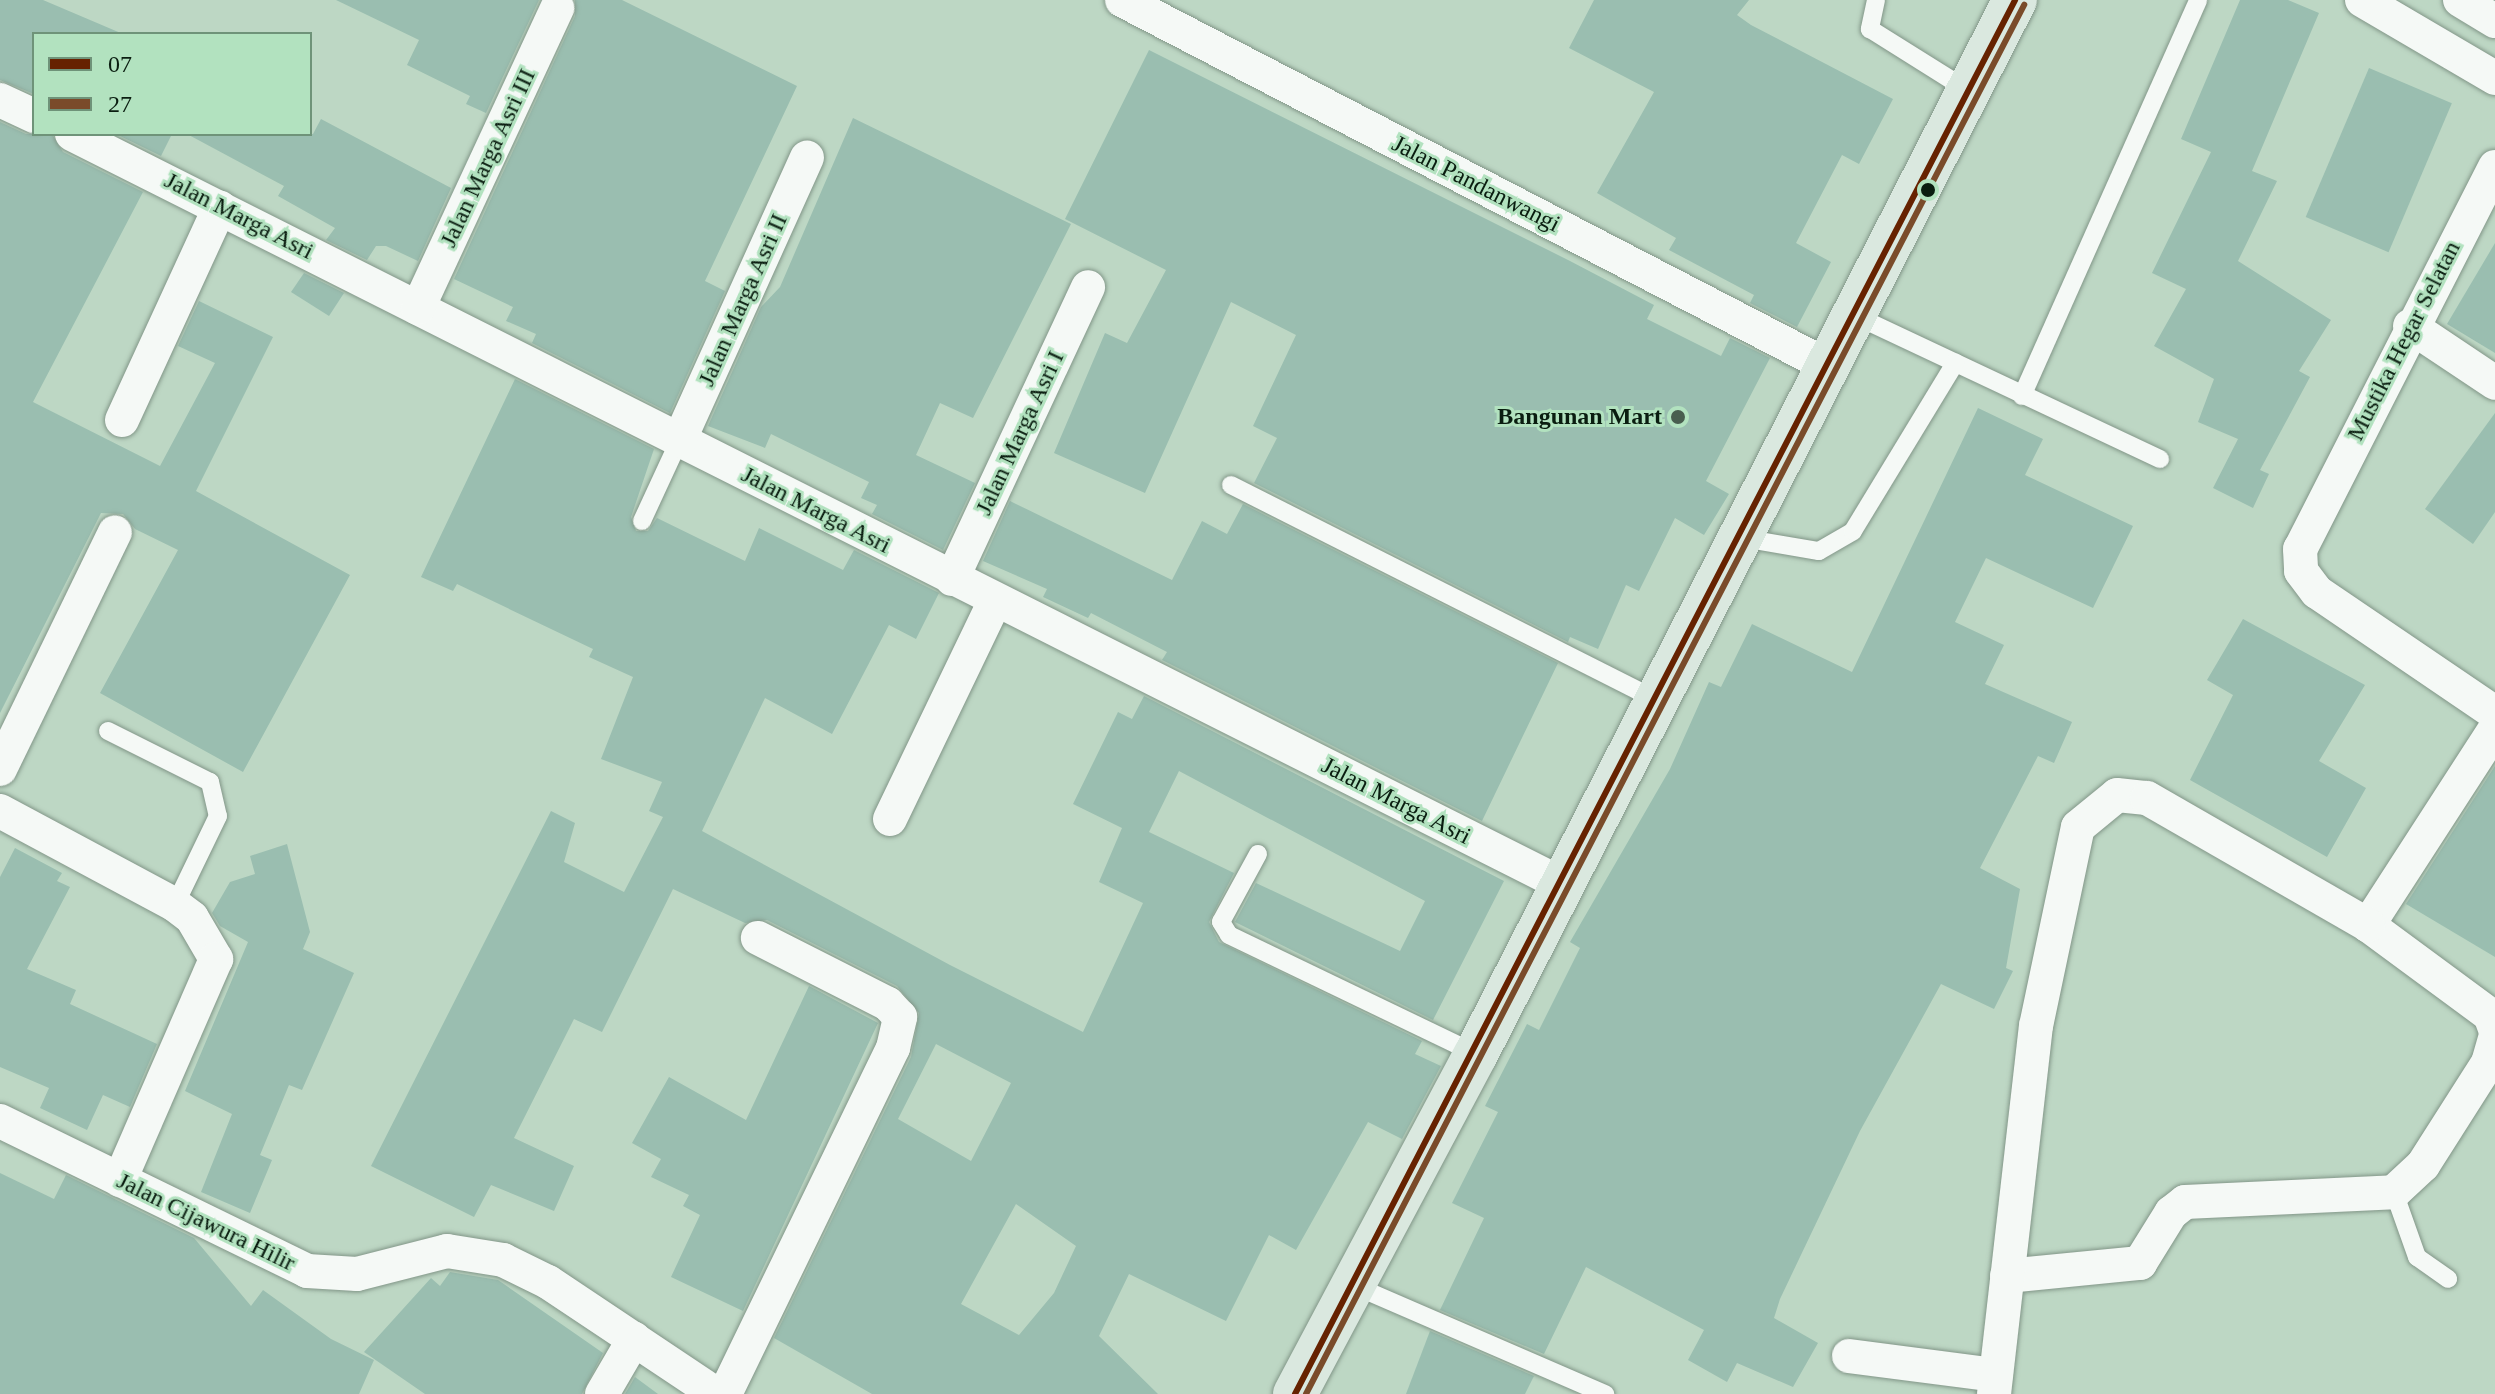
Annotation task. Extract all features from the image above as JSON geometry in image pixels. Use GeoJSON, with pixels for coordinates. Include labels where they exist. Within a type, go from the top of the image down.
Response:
{"type":"FeatureCollection","features":[{"type":"Feature","properties":{"kind":"main road"},"geometry":{"type":"LineString","coordinates":[[1295,1394],[1476,1054],[2015,0]]}},
{"type":"Feature","properties":{"kind":"street","name":"Jalan Pandanwangi"},"geometry":{"type":"LineString","coordinates":[[1122,0],[1830,367]]}},
{"type":"Feature","properties":{"kind":"street"},"geometry":{"type":"LineString","coordinates":[[2362,0],[2495,78]]}},
{"type":"Feature","properties":{"kind":"street"},"geometry":{"type":"LineString","coordinates":[[2460,0],[2495,21]]}},
{"type":"Feature","properties":{"kind":"street","name":"Jalan Marga Asri III"},"geometry":{"type":"LineString","coordinates":[[418,308],[557,8]]}},
{"type":"Feature","properties":{"kind":"street"},"geometry":{"type":"LineString","coordinates":[[0,100],[32,115]]}},
{"type":"Feature","properties":{"kind":"street","name":"Jalan Marga Asri"},"geometry":{"type":"LineString","coordinates":[[76,136],[1562,884]]}},
{"type":"Feature","properties":{"kind":"street","name":"Jalan Marga Asri II"},"geometry":{"type":"LineString","coordinates":[[679,441],[807,158]]}},
{"type":"Feature","properties":{"kind":"street","name":"Mustika Hegar Selatan"},"geometry":{"type":"LineString","coordinates":[[2495,167],[2410,326],[2300,549],[2301,571],[2317,592],[2495,713]]}},
{"type":"Feature","properties":{"kind":"street"},"geometry":{"type":"LineString","coordinates":[[122,420],[220,207]]}},
{"type":"Feature","properties":{"kind":"street","name":"Jalan Marga Asri I"},"geometry":{"type":"LineString","coordinates":[[952,579],[1088,287]]}},
{"type":"Feature","properties":{"kind":"street"},"geometry":{"type":"LineString","coordinates":[[2410,326],[2495,383]]}},
{"type":"Feature","properties":{"kind":"street"},"geometry":{"type":"LineString","coordinates":[[0,769],[115,532]]}},
{"type":"Feature","properties":{"kind":"street"},"geometry":{"type":"LineString","coordinates":[[890,819],[995,601]]}},
{"type":"Feature","properties":{"kind":"street"},"geometry":{"type":"LineString","coordinates":[[2368,925],[2495,729]]}},
{"type":"Feature","properties":{"kind":"street"},"geometry":{"type":"LineString","coordinates":[[1849,1356],[1995,1384],[2036,1026],[2078,827],[2117,795],[2147,798],[2368,925],[2490,1015],[2495,1029]]}},
{"type":"Feature","properties":{"kind":"street"},"geometry":{"type":"LineString","coordinates":[[0,811],[175,905],[192,918],[216,959],[120,1180]]}},
{"type":"Feature","properties":{"kind":"street"},"geometry":{"type":"LineString","coordinates":[[725,1394],[893,1048],[900,1017],[888,1004],[758,938]]}},
{"type":"Feature","properties":{"kind":"street"},"geometry":{"type":"LineString","coordinates":[[2007,1276],[2140,1263],[2171,1213],[2185,1202],[2394,1192],[2423,1165],[2488,1063],[2495,1038]]}},
{"type":"Feature","properties":{"kind":"street","name":"Jalan Cijawura Hilir"},"geometry":{"type":"LineString","coordinates":[[0,1121],[307,1271],[357,1274],[447,1251],[503,1260],[634,1339],[716,1394]]}},
{"type":"Feature","properties":{"kind":"street"},"geometry":{"type":"LineString","coordinates":[[602,1394],[634,1339]]}},
{"type":"Feature","properties":{"kind":"lane"},"geometry":{"type":"LineString","coordinates":[[1876,0],[1870,29],[1969,91]]}},
{"type":"Feature","properties":{"kind":"lane"},"geometry":{"type":"LineString","coordinates":[[2022,396],[2198,0]]}},
{"type":"Feature","properties":{"kind":"lane"},"geometry":{"type":"LineString","coordinates":[[1856,316],[2160,459]]}},
{"type":"Feature","properties":{"kind":"lane"},"geometry":{"type":"LineString","coordinates":[[1742,538],[1819,551],[1853,531],[1955,363]]}},
{"type":"Feature","properties":{"kind":"lane"},"geometry":{"type":"LineString","coordinates":[[642,521],[679,441]]}},
{"type":"Feature","properties":{"kind":"lane"},"geometry":{"type":"LineString","coordinates":[[1231,485],[1657,700]]}},
{"type":"Feature","properties":{"kind":"lane"},"geometry":{"type":"LineString","coordinates":[[108,731],[210,782],[218,816],[175,905]]}},
{"type":"Feature","properties":{"kind":"lane"},"geometry":{"type":"LineString","coordinates":[[1258,854],[1221,922],[1229,935],[1476,1054]]}},
{"type":"Feature","properties":{"kind":"lane"},"geometry":{"type":"LineString","coordinates":[[2394,1192],[2417,1257],[2448,1279]]}},
{"type":"Feature","properties":{"kind":"lane"},"geometry":{"type":"LineString","coordinates":[[1353,1285],[1605,1394]]}},
{"type":"Feature","properties":{"kind":"building"},"geometry":{"type":"Polygon","coordinates":[[[0,0],[43,0],[118,32],[32,32],[32,93],[0,80],[0,0]]]}},
{"type":"Feature","properties":{"kind":"building"},"geometry":{"type":"Polygon","coordinates":[[[336,0],[539,0],[486,113],[466,104],[470,96],[407,65],[419,40],[336,0]]]}},
{"type":"Feature","properties":{"kind":"building"},"geometry":{"type":"Polygon","coordinates":[[[575,0],[622,0],[797,86],[705,281],[725,291],[670,413],[532,343],[536,334],[506,321],[513,307],[454,279],[575,16],[575,0]]]}},
{"type":"Feature","properties":{"kind":"building"},"geometry":{"type":"Polygon","coordinates":[[[1594,0],[1749,0],[1737,15],[1751,25],[1893,99],[1859,164],[1842,155],[1796,243],[1831,262],[1797,327],[1750,303],[1754,295],[1669,250],[1676,238],[1597,193],[1654,92],[1569,48],[1594,0]]]}},
{"type":"Feature","properties":{"kind":"building"},"geometry":{"type":"Polygon","coordinates":[[[2240,0],[2288,0],[2319,13],[2252,171],[2277,181],[2238,261],[2331,320],[2299,371],[2310,377],[2260,470],[2269,474],[2253,508],[2213,488],[2238,439],[2198,422],[2214,379],[2154,346],[2186,289],[2152,273],[2211,152],[2181,139],[2240,0]]]}},
{"type":"Feature","properties":{"kind":"building"},"geometry":{"type":"Polygon","coordinates":[[[1149,50],[1654,305],[1647,319],[1721,356],[1730,338],[1770,358],[1706,481],[1729,494],[1704,535],[1675,518],[1639,591],[1626,585],[1598,649],[1570,637],[1568,642],[1254,483],[1277,438],[1253,426],[1296,335],[1231,302],[1145,493],[1054,453],[1105,333],[1127,343],[1166,270],[1065,219],[1149,50]]]}},
{"type":"Feature","properties":{"kind":"building"},"geometry":{"type":"Polygon","coordinates":[[[2369,68],[2452,103],[2389,252],[2306,217],[2369,68]]]}},
{"type":"Feature","properties":{"kind":"building"},"geometry":{"type":"Polygon","coordinates":[[[853,118],[1071,224],[973,418],[940,403],[916,455],[975,483],[943,550],[872,514],[877,505],[861,498],[869,482],[771,434],[765,448],[708,426],[761,307],[780,287],[853,118]]]}},
{"type":"Feature","properties":{"kind":"building"},"geometry":{"type":"Polygon","coordinates":[[[321,119],[451,188],[418,261],[386,246],[376,246],[367,260],[326,240],[335,228],[278,196],[284,186],[191,136],[313,134],[321,119]]]}},
{"type":"Feature","properties":{"kind":"building"},"geometry":{"type":"Polygon","coordinates":[[[0,122],[32,136],[53,136],[63,152],[143,192],[33,402],[160,466],[215,363],[178,346],[199,301],[273,337],[196,491],[350,575],[243,772],[100,693],[178,550],[135,529],[123,514],[101,513],[0,713],[0,122]]]}},
{"type":"Feature","properties":{"kind":"building"},"geometry":{"type":"Polygon","coordinates":[[[120,136],[171,136],[161,156],[120,136]]]}},
{"type":"Feature","properties":{"kind":"building"},"geometry":{"type":"Polygon","coordinates":[[[2495,243],[2495,353],[2447,324],[2495,243]]]}},
{"type":"Feature","properties":{"kind":"building"},"geometry":{"type":"Polygon","coordinates":[[[304,273],[344,293],[329,316],[291,292],[304,273]]]}},
{"type":"Feature","properties":{"kind":"building"},"geometry":{"type":"Polygon","coordinates":[[[515,379],[654,449],[631,517],[636,531],[648,531],[657,518],[745,561],[759,528],[843,570],[854,550],[939,593],[916,639],[889,625],[832,734],[765,698],[702,831],[950,965],[1083,1032],[1143,903],[1099,882],[1122,828],[1073,804],[1118,712],[1132,719],[1144,696],[1504,881],[1433,1020],[1235,922],[1256,883],[1400,951],[1425,901],[1179,771],[1149,832],[1234,873],[1209,922],[1219,942],[1422,1041],[1415,1054],[1441,1066],[1402,1139],[1368,1122],[1296,1250],[1269,1235],[1226,1321],[1129,1274],[1099,1336],[1158,1394],[872,1394],[774,1338],[911,1057],[919,1013],[897,986],[767,920],[745,923],[673,889],[602,1032],[574,1019],[514,1138],[574,1166],[554,1211],[491,1185],[474,1217],[371,1166],[551,811],[575,823],[564,862],[624,892],[663,817],[649,811],[662,782],[601,759],[633,677],[589,657],[593,649],[457,584],[453,591],[421,577],[515,379]],[[936,1044],[898,1119],[971,1161],[1011,1083],[936,1044]],[[1016,1204],[961,1304],[1019,1335],[1054,1293],[1076,1246],[1016,1204]]]}},
{"type":"Feature","properties":{"kind":"building"},"geometry":{"type":"Polygon","coordinates":[[[1978,408],[2043,439],[2025,475],[2133,526],[2093,608],[1986,558],[1955,622],[2004,645],[1985,684],[2072,722],[2054,763],[2038,756],[1980,868],[2020,889],[2006,968],[2013,971],[1994,1009],[1941,984],[1860,1131],[1780,1299],[1774,1318],[1818,1343],[1793,1387],[1737,1363],[1727,1382],[1688,1360],[1704,1330],[1586,1267],[1544,1354],[1440,1310],[1484,1218],[1452,1203],[1498,1112],[1485,1106],[1527,1024],[1539,1030],[1580,948],[1570,942],[1670,769],[1709,682],[1721,687],[1752,624],[1852,672],[1978,408]]]}},
{"type":"Feature","properties":{"kind":"building"},"geometry":{"type":"Polygon","coordinates":[[[2495,413],[2495,512],[2473,544],[2425,509],[2495,413]]]}},
{"type":"Feature","properties":{"kind":"building"},"geometry":{"type":"Polygon","coordinates":[[[1010,501],[1172,580],[1202,521],[1227,534],[1243,504],[1558,663],[1482,821],[1162,660],[1167,652],[1091,613],[1088,618],[1043,597],[1047,589],[983,561],[1010,501]]]}},
{"type":"Feature","properties":{"kind":"building"},"geometry":{"type":"Polygon","coordinates":[[[2243,619],[2365,685],[2319,761],[2366,788],[2327,857],[2190,780],[2233,695],[2207,680],[2243,619]]]}},
{"type":"Feature","properties":{"kind":"building"},"geometry":{"type":"Polygon","coordinates":[[[2495,766],[2495,957],[2406,904],[2495,766]]]}},
{"type":"Feature","properties":{"kind":"building"},"geometry":{"type":"Polygon","coordinates":[[[287,844],[310,932],[303,949],[354,973],[302,1090],[289,1085],[260,1155],[272,1160],[250,1213],[201,1192],[232,1114],[185,1091],[248,942],[220,926],[212,913],[230,882],[255,874],[250,856],[287,844]]]}},
{"type":"Feature","properties":{"kind":"building"},"geometry":{"type":"Polygon","coordinates":[[[15,848],[62,873],[57,881],[70,887],[27,969],[76,990],[70,1004],[157,1044],[130,1107],[103,1095],[87,1130],[40,1108],[49,1088],[0,1067],[0,877],[15,848]]]}},
{"type":"Feature","properties":{"kind":"building"},"geometry":{"type":"Polygon","coordinates":[[[809,986],[878,1023],[743,1311],[671,1277],[700,1215],[683,1206],[689,1195],[651,1177],[661,1159],[632,1143],[669,1077],[746,1120],[809,986]]]}},
{"type":"Feature","properties":{"kind":"building"},"geometry":{"type":"Polygon","coordinates":[[[0,1173],[54,1199],[66,1175],[194,1238],[251,1306],[263,1290],[331,1339],[374,1360],[359,1394],[0,1394],[0,1173]]]}},
{"type":"Feature","properties":{"kind":"building"},"geometry":{"type":"Polygon","coordinates":[[[450,1272],[498,1280],[603,1353],[582,1394],[425,1394],[364,1352],[431,1278],[440,1286],[450,1272]]]}},
{"type":"Feature","properties":{"kind":"building"},"geometry":{"type":"Polygon","coordinates":[[[1430,1331],[1534,1376],[1525,1394],[1406,1394],[1430,1331]]]}},
{"type":"Feature","properties":{"kind":"building"},"geometry":{"type":"Polygon","coordinates":[[[635,1377],[658,1394],[625,1394],[635,1377]]]}},
{"type":"Feature","properties":{"kind":"transit line","name":"07"},"geometry":{"type":"LineString","coordinates":[[1295,1394],[2015,0]]}},
{"type":"Feature","properties":{"kind":"transit line","name":"27"},"geometry":{"type":"LineString","coordinates":[[1306,1394],[2024,5]]}},
{"type":"Feature","properties":{"kind":"place","name":"Bangunan Mart"},"geometry":{"type":"Point","coordinates":[1678,417]}}]}
